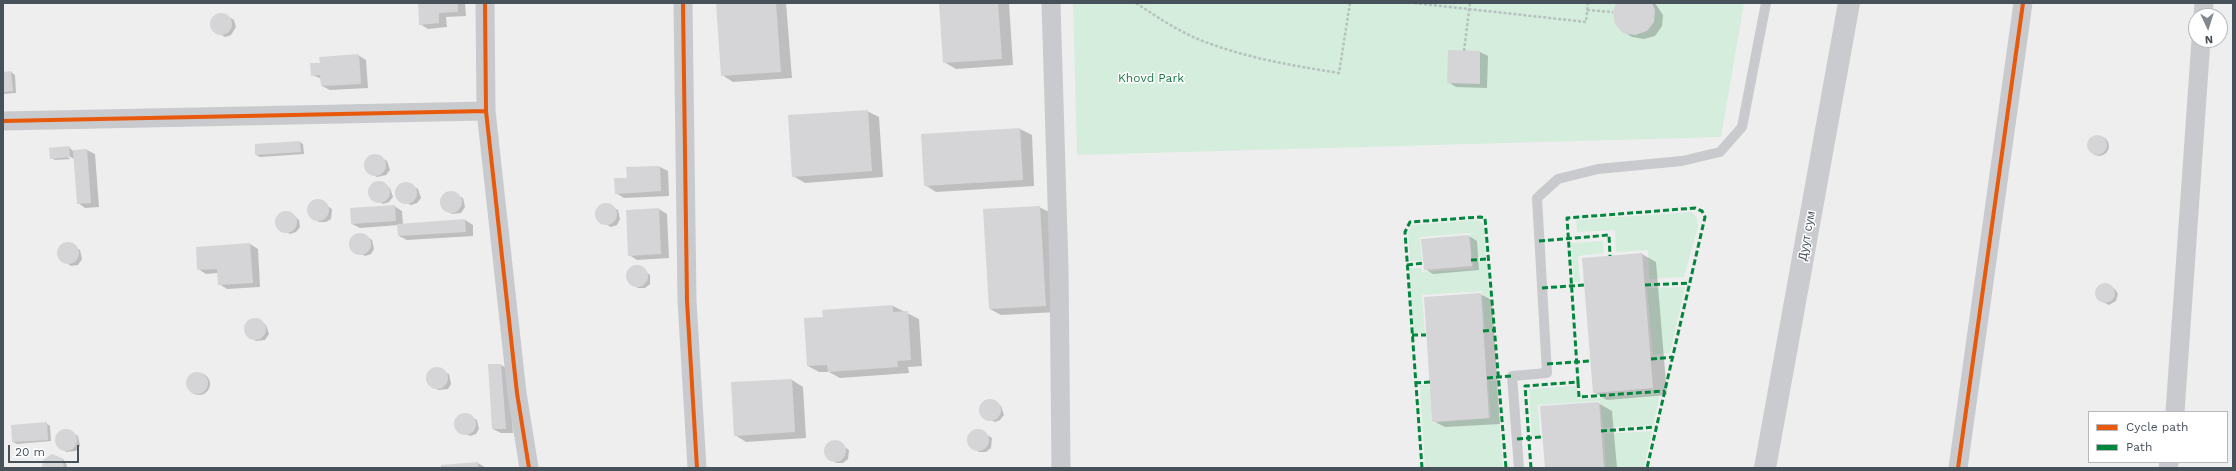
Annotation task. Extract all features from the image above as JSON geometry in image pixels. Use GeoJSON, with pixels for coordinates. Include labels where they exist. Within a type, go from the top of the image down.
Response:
{"type":"FeatureCollection","features":[{"type":"Feature","properties":{"kind":"main road","name":"Дуут сум"},"geometry":{"type":"LineString","coordinates":[[1764,468],[1849,3]]}},
{"type":"Feature","properties":{"kind":"street"},"geometry":{"type":"LineString","coordinates":[[485,3],[486,111],[517,393],[529,468]]}},
{"type":"Feature","properties":{"kind":"street"},"geometry":{"type":"LineString","coordinates":[[683,3],[687,301],[697,468]]}},
{"type":"Feature","properties":{"kind":"street"},"geometry":{"type":"LineString","coordinates":[[1051,3],[1058,268],[1061,468]]}},
{"type":"Feature","properties":{"kind":"street"},"geometry":{"type":"LineString","coordinates":[[1958,468],[2023,3]]}},
{"type":"Feature","properties":{"kind":"street"},"geometry":{"type":"LineString","coordinates":[[2175,411],[2201,48]]}},
{"type":"Feature","properties":{"kind":"street"},"geometry":{"type":"LineString","coordinates":[[3,121],[486,111]]}},
{"type":"Feature","properties":{"kind":"lane"},"geometry":{"type":"LineString","coordinates":[[1519,468],[1512,376],[1547,373],[1537,198],[1558,179],[1598,169],[1682,161],[1720,152],[1742,127],[1766,3]]}},
{"type":"Feature","properties":{"kind":"path"},"geometry":{"type":"LineString","coordinates":[[1136,3],[1168,24],[1210,44],[1289,65],[1338,72],[1350,3]]}},
{"type":"Feature","properties":{"kind":"path"},"geometry":{"type":"LineString","coordinates":[[1414,3],[1586,22],[1588,3]]}},
{"type":"Feature","properties":{"kind":"path"},"geometry":{"type":"LineString","coordinates":[[1464,51],[1470,3]]}},
{"type":"Feature","properties":{"kind":"path"},"geometry":{"type":"LineString","coordinates":[[1587,10],[1613,12]]}},
{"type":"Feature","properties":{"kind":"green space","name":"Khovd Park"},"geometry":{"type":"Polygon","coordinates":[[[1073,3],[1744,3],[1721,137],[1077,155],[1073,3]]]}},
{"type":"Feature","properties":{"kind":"green space"},"geometry":{"type":"Polygon","coordinates":[[[1692,212],[1697,218],[1698,227],[1684,277],[1649,279],[1648,250],[1616,252],[1615,230],[1577,232],[1576,220],[1692,212]]]}},
{"type":"Feature","properties":{"kind":"green space"},"geometry":{"type":"Polygon","coordinates":[[[1477,220],[1484,224],[1486,257],[1472,257],[1470,233],[1420,237],[1422,261],[1410,261],[1408,232],[1412,225],[1477,220]]]}},
{"type":"Feature","properties":{"kind":"green space"},"geometry":{"type":"Polygon","coordinates":[[[1603,241],[1604,253],[1578,256],[1580,282],[1574,282],[1571,243],[1603,241]]]}},
{"type":"Feature","properties":{"kind":"green space"},"geometry":{"type":"Polygon","coordinates":[[[1487,261],[1492,328],[1485,329],[1482,291],[1422,295],[1425,333],[1414,334],[1409,268],[1421,268],[1422,272],[1474,269],[1473,262],[1487,261]]]}},
{"type":"Feature","properties":{"kind":"green space"},"geometry":{"type":"Polygon","coordinates":[[[1685,287],[1670,353],[1653,355],[1647,288],[1685,287]]]}},
{"type":"Feature","properties":{"kind":"green space"},"geometry":{"type":"Polygon","coordinates":[[[1488,381],[1496,381],[1503,468],[1425,468],[1420,385],[1429,385],[1432,423],[1491,418],[1488,381]]]}},
{"type":"Feature","properties":{"kind":"green space"},"geometry":{"type":"Polygon","coordinates":[[[1577,386],[1578,399],[1660,394],[1653,425],[1603,428],[1600,401],[1538,405],[1540,435],[1532,436],[1529,389],[1577,386]]]}},
{"type":"Feature","properties":{"kind":"green space"},"geometry":{"type":"Polygon","coordinates":[[[1652,431],[1644,468],[1606,468],[1604,434],[1652,431]]]}},
{"type":"Feature","properties":{"kind":"building"},"geometry":{"type":"Polygon","coordinates":[[[418,3],[458,3],[458,12],[439,13],[439,23],[419,25],[418,3]]]}},
{"type":"Feature","properties":{"kind":"building"},"geometry":{"type":"Polygon","coordinates":[[[716,3],[776,3],[781,72],[721,76],[716,3]]]}},
{"type":"Feature","properties":{"kind":"building"},"geometry":{"type":"Polygon","coordinates":[[[939,3],[998,3],[1002,59],[943,63],[939,3]]]}},
{"type":"Feature","properties":{"kind":"building"},"geometry":{"type":"Polygon","coordinates":[[[1616,3],[1652,3],[1655,10],[1654,22],[1647,31],[1635,35],[1623,33],[1615,24],[1613,12],[1616,3]]]}},
{"type":"Feature","properties":{"kind":"building"},"geometry":{"type":"Polygon","coordinates":[[[221,13],[229,16],[232,24],[229,32],[221,35],[213,32],[210,24],[213,16],[221,13]]]}},
{"type":"Feature","properties":{"kind":"building"},"geometry":{"type":"Polygon","coordinates":[[[1448,50],[1480,51],[1480,84],[1447,83],[1448,50]]]}},
{"type":"Feature","properties":{"kind":"building"},"geometry":{"type":"Polygon","coordinates":[[[359,54],[361,84],[321,86],[320,75],[311,76],[310,63],[320,63],[319,57],[359,54]]]}},
{"type":"Feature","properties":{"kind":"building"},"geometry":{"type":"Polygon","coordinates":[[[11,71],[13,91],[3,92],[3,72],[11,71]]]}},
{"type":"Feature","properties":{"kind":"building"},"geometry":{"type":"Polygon","coordinates":[[[868,110],[872,171],[792,177],[788,115],[868,110]]]}},
{"type":"Feature","properties":{"kind":"building"},"geometry":{"type":"Polygon","coordinates":[[[1020,128],[1023,180],[924,186],[921,134],[1020,128]]]}},
{"type":"Feature","properties":{"kind":"building"},"geometry":{"type":"Polygon","coordinates":[[[2097,135],[2104,138],[2107,145],[2104,152],[2097,155],[2090,152],[2087,145],[2090,138],[2097,135]]]}},
{"type":"Feature","properties":{"kind":"building"},"geometry":{"type":"Polygon","coordinates":[[[300,141],[301,152],[255,155],[255,144],[300,141]]]}},
{"type":"Feature","properties":{"kind":"building"},"geometry":{"type":"Polygon","coordinates":[[[69,146],[70,157],[50,159],[49,148],[69,146]]]}},
{"type":"Feature","properties":{"kind":"building"},"geometry":{"type":"Polygon","coordinates":[[[87,149],[91,203],[77,204],[73,150],[87,149]]]}},
{"type":"Feature","properties":{"kind":"building"},"geometry":{"type":"Polygon","coordinates":[[[375,154],[383,157],[386,165],[383,173],[375,176],[367,173],[364,165],[367,157],[375,154]]]}},
{"type":"Feature","properties":{"kind":"building"},"geometry":{"type":"Polygon","coordinates":[[[660,166],[661,191],[615,194],[614,178],[627,178],[626,167],[660,166]]]}},
{"type":"Feature","properties":{"kind":"building"},"geometry":{"type":"Polygon","coordinates":[[[379,181],[387,184],[390,192],[387,200],[379,203],[371,200],[368,192],[371,184],[379,181]]]}},
{"type":"Feature","properties":{"kind":"building"},"geometry":{"type":"Polygon","coordinates":[[[406,182],[414,185],[417,193],[414,201],[406,204],[398,201],[395,193],[398,185],[406,182]]]}},
{"type":"Feature","properties":{"kind":"building"},"geometry":{"type":"Polygon","coordinates":[[[451,191],[459,194],[462,202],[459,210],[451,213],[443,210],[440,202],[443,194],[451,191]]]}},
{"type":"Feature","properties":{"kind":"building"},"geometry":{"type":"Polygon","coordinates":[[[318,199],[326,202],[329,210],[326,218],[318,221],[310,218],[307,210],[310,202],[318,199]]]}},
{"type":"Feature","properties":{"kind":"building"},"geometry":{"type":"Polygon","coordinates":[[[606,203],[614,206],[617,214],[614,222],[606,225],[598,222],[595,214],[598,206],[606,203]]]}},
{"type":"Feature","properties":{"kind":"building"},"geometry":{"type":"Polygon","coordinates":[[[395,205],[396,221],[351,224],[350,208],[395,205]]]}},
{"type":"Feature","properties":{"kind":"building"},"geometry":{"type":"Polygon","coordinates":[[[1040,206],[1046,306],[989,309],[983,209],[1040,206]]]}},
{"type":"Feature","properties":{"kind":"building"},"geometry":{"type":"Polygon","coordinates":[[[659,208],[661,254],[628,256],[626,210],[659,208]]]}},
{"type":"Feature","properties":{"kind":"building"},"geometry":{"type":"Polygon","coordinates":[[[286,211],[294,214],[297,222],[294,230],[286,233],[278,230],[275,222],[278,214],[286,211]]]}},
{"type":"Feature","properties":{"kind":"building"},"geometry":{"type":"Polygon","coordinates":[[[465,219],[466,232],[398,236],[397,224],[465,219]]]}},
{"type":"Feature","properties":{"kind":"building"},"geometry":{"type":"Polygon","coordinates":[[[360,233],[368,236],[371,244],[368,252],[360,255],[352,252],[349,244],[352,236],[360,233]]]}},
{"type":"Feature","properties":{"kind":"building"},"geometry":{"type":"Polygon","coordinates":[[[1469,235],[1472,266],[1424,270],[1421,239],[1469,235]]]}},
{"type":"Feature","properties":{"kind":"building"},"geometry":{"type":"Polygon","coordinates":[[[68,242],[76,245],[79,253],[76,261],[68,264],[60,261],[57,253],[60,245],[68,242]]]}},
{"type":"Feature","properties":{"kind":"building"},"geometry":{"type":"Polygon","coordinates":[[[250,243],[253,283],[218,285],[217,269],[197,270],[196,247],[250,243]]]}},
{"type":"Feature","properties":{"kind":"building"},"geometry":{"type":"Polygon","coordinates":[[[1642,253],[1653,388],[1593,393],[1582,258],[1642,253]]]}},
{"type":"Feature","properties":{"kind":"building"},"geometry":{"type":"Polygon","coordinates":[[[637,265],[645,268],[648,276],[645,284],[637,287],[629,284],[626,276],[629,268],[637,265]]]}},
{"type":"Feature","properties":{"kind":"building"},"geometry":{"type":"Polygon","coordinates":[[[2105,283],[2112,286],[2115,293],[2112,300],[2105,303],[2098,300],[2095,293],[2098,286],[2105,283]]]}},
{"type":"Feature","properties":{"kind":"building"},"geometry":{"type":"Polygon","coordinates":[[[1481,293],[1489,418],[1432,422],[1424,297],[1481,293]]]}},
{"type":"Feature","properties":{"kind":"building"},"geometry":{"type":"Polygon","coordinates":[[[893,305],[893,312],[908,311],[911,360],[897,361],[898,367],[828,372],[827,365],[807,366],[804,318],[823,317],[822,310],[893,305]]]}},
{"type":"Feature","properties":{"kind":"building"},"geometry":{"type":"Polygon","coordinates":[[[255,318],[263,321],[266,329],[263,337],[255,340],[247,337],[244,329],[247,321],[255,318]]]}},
{"type":"Feature","properties":{"kind":"building"},"geometry":{"type":"Polygon","coordinates":[[[488,364],[501,364],[506,429],[492,429],[488,364]]]}},
{"type":"Feature","properties":{"kind":"building"},"geometry":{"type":"Polygon","coordinates":[[[437,367],[445,370],[448,378],[445,386],[437,389],[429,386],[426,378],[429,370],[437,367]]]}},
{"type":"Feature","properties":{"kind":"building"},"geometry":{"type":"Polygon","coordinates":[[[197,372],[205,375],[208,383],[205,391],[197,394],[189,391],[186,383],[189,375],[197,372]]]}},
{"type":"Feature","properties":{"kind":"building"},"geometry":{"type":"Polygon","coordinates":[[[792,379],[795,432],[734,436],[731,382],[792,379]]]}},
{"type":"Feature","properties":{"kind":"building"},"geometry":{"type":"Polygon","coordinates":[[[990,399],[998,402],[1001,410],[998,418],[990,421],[982,418],[979,410],[982,402],[990,399]]]}},
{"type":"Feature","properties":{"kind":"building"},"geometry":{"type":"Polygon","coordinates":[[[1599,402],[1604,468],[1545,468],[1540,406],[1599,402]]]}},
{"type":"Feature","properties":{"kind":"building"},"geometry":{"type":"Polygon","coordinates":[[[465,413],[473,416],[476,424],[473,432],[465,435],[457,432],[454,424],[457,416],[465,413]]]}},
{"type":"Feature","properties":{"kind":"building"},"geometry":{"type":"Polygon","coordinates":[[[47,422],[48,440],[12,442],[11,425],[47,422]]]}},
{"type":"Feature","properties":{"kind":"building"},"geometry":{"type":"Polygon","coordinates":[[[66,429],[74,432],[77,440],[74,448],[66,451],[58,448],[55,440],[58,432],[66,429]]]}},
{"type":"Feature","properties":{"kind":"building"},"geometry":{"type":"Polygon","coordinates":[[[978,429],[986,432],[989,440],[986,448],[978,451],[970,448],[967,440],[970,432],[978,429]]]}},
{"type":"Feature","properties":{"kind":"building"},"geometry":{"type":"Polygon","coordinates":[[[835,440],[843,443],[846,451],[843,459],[835,462],[827,459],[824,451],[827,443],[835,440]]]}},
{"type":"Feature","properties":{"kind":"building"},"geometry":{"type":"Polygon","coordinates":[[[52,454],[62,458],[64,468],[42,468],[43,460],[52,454]]]}},
{"type":"Feature","properties":{"kind":"building"},"geometry":{"type":"Polygon","coordinates":[[[478,462],[478,468],[441,468],[441,465],[478,462]]]}},
{"type":"Feature","properties":{"kind":"marked path"},"geometry":{"type":"LineString","coordinates":[[1531,468],[1525,386],[1578,382],[1567,218],[1695,208],[1702,211],[1705,217],[1647,468]]}},
{"type":"Feature","properties":{"kind":"marked path"},"geometry":{"type":"LineString","coordinates":[[1422,468],[1405,232],[1410,222],[1480,217],[1485,218],[1506,468]]}},
{"type":"Feature","properties":{"kind":"marked path"},"geometry":{"type":"LineString","coordinates":[[1539,241],[1609,235],[1610,256]]}},
{"type":"Feature","properties":{"kind":"marked path"},"geometry":{"type":"LineString","coordinates":[[1471,260],[1488,259]]}},
{"type":"Feature","properties":{"kind":"marked path"},"geometry":{"type":"LineString","coordinates":[[1407,265],[1423,263]]}},
{"type":"Feature","properties":{"kind":"marked path"},"geometry":{"type":"LineString","coordinates":[[1645,285],[1690,283]]}},
{"type":"Feature","properties":{"kind":"marked path"},"geometry":{"type":"LineString","coordinates":[[1542,288],[1584,285]]}},
{"type":"Feature","properties":{"kind":"marked path"},"geometry":{"type":"LineString","coordinates":[[1483,331],[1494,330]]}},
{"type":"Feature","properties":{"kind":"marked path"},"geometry":{"type":"LineString","coordinates":[[1412,335],[1426,335]]}},
{"type":"Feature","properties":{"kind":"marked path"},"geometry":{"type":"LineString","coordinates":[[1651,359],[1673,357]]}},
{"type":"Feature","properties":{"kind":"marked path"},"geometry":{"type":"LineString","coordinates":[[1547,364],[1590,361]]}},
{"type":"Feature","properties":{"kind":"marked path"},"geometry":{"type":"LineString","coordinates":[[1487,378],[1512,376]]}},
{"type":"Feature","properties":{"kind":"marked path"},"geometry":{"type":"LineString","coordinates":[[1415,383],[1430,382]]}},
{"type":"Feature","properties":{"kind":"marked path"},"geometry":{"type":"LineString","coordinates":[[1578,382],[1579,397],[1665,391]]}},
{"type":"Feature","properties":{"kind":"marked path"},"geometry":{"type":"LineString","coordinates":[[1601,431],[1657,427]]}},
{"type":"Feature","properties":{"kind":"marked path"},"geometry":{"type":"LineString","coordinates":[[1517,439],[1542,437]]}},
{"type":"Feature","properties":{"kind":"cycle path"},"geometry":{"type":"LineString","coordinates":[[485,3],[486,111],[517,393],[529,468]]}},
{"type":"Feature","properties":{"kind":"cycle path"},"geometry":{"type":"LineString","coordinates":[[683,3],[687,301],[697,468]]}},
{"type":"Feature","properties":{"kind":"cycle path"},"geometry":{"type":"LineString","coordinates":[[1958,468],[2023,3]]}},
{"type":"Feature","properties":{"kind":"cycle path"},"geometry":{"type":"LineString","coordinates":[[3,121],[486,111]]}}]}
